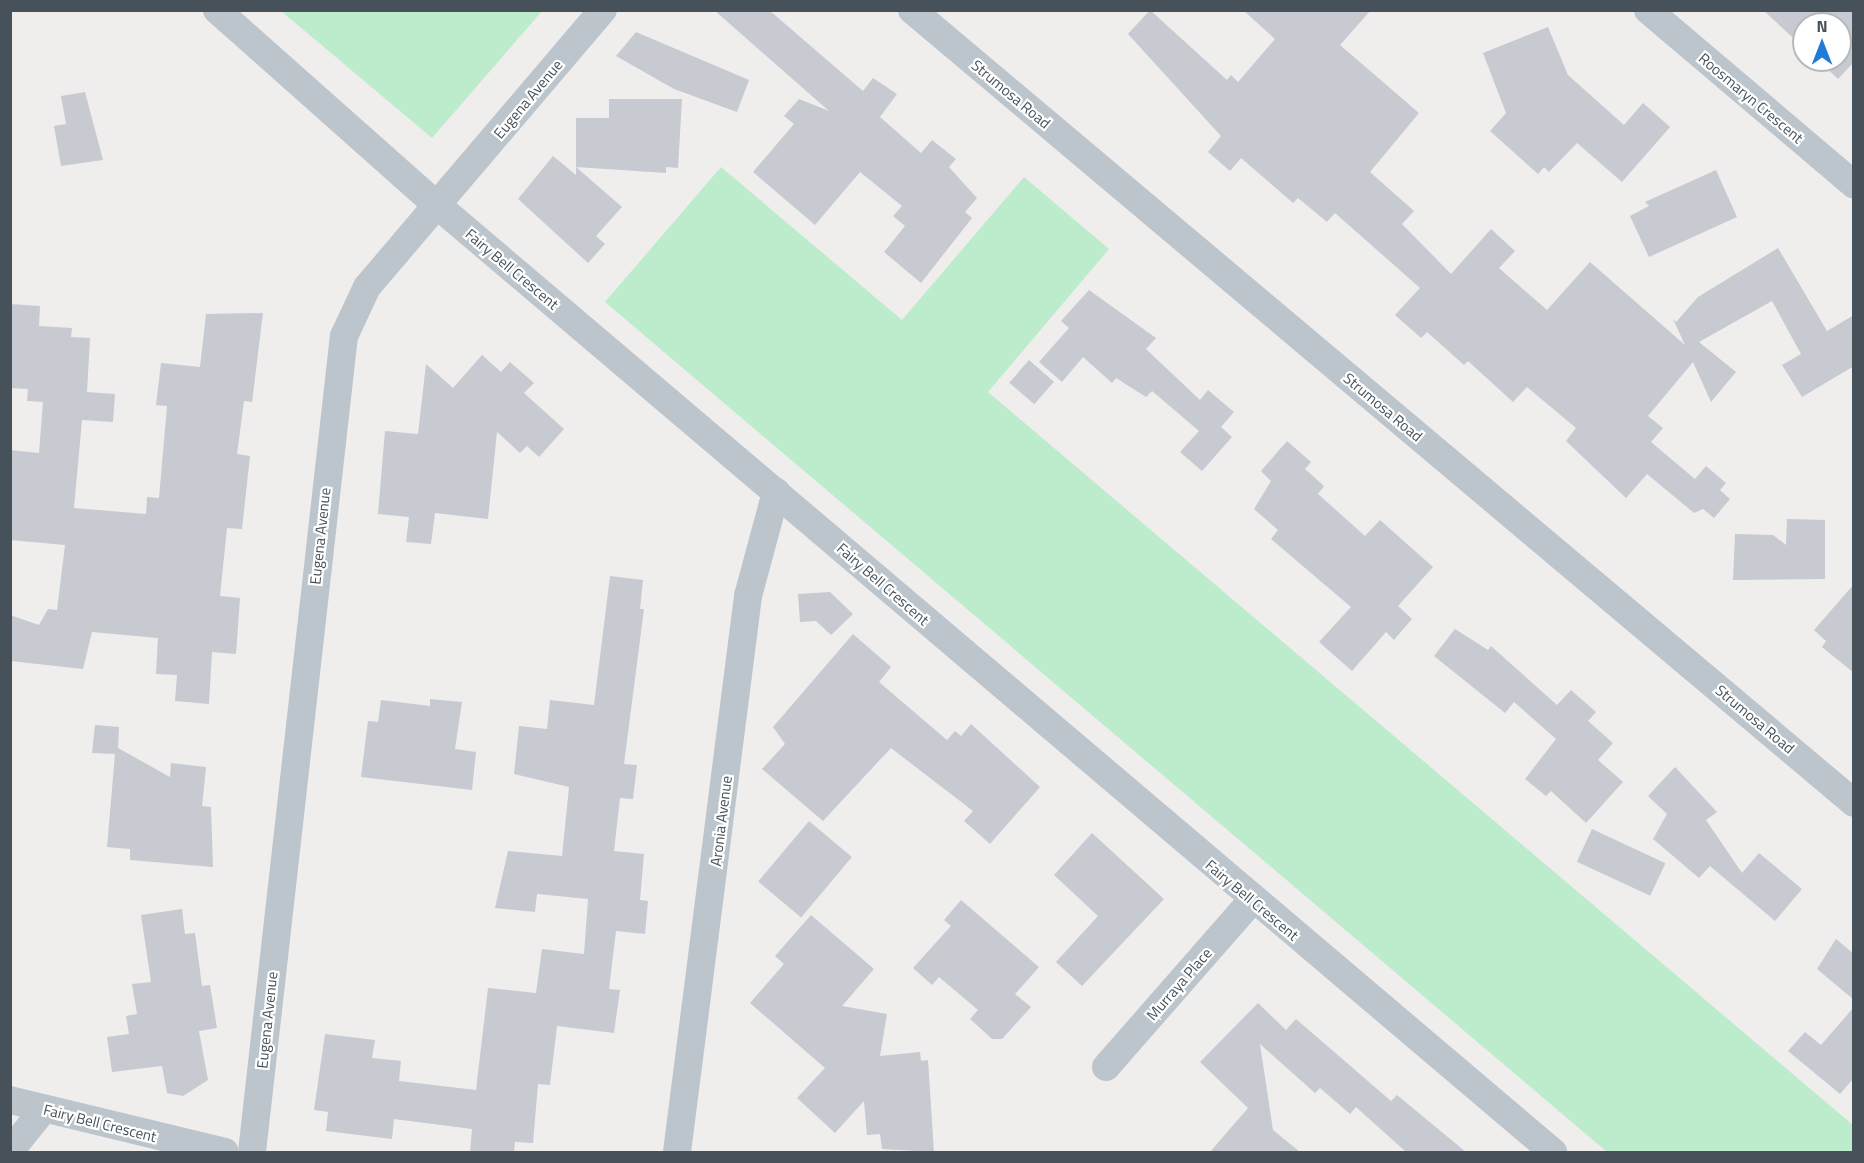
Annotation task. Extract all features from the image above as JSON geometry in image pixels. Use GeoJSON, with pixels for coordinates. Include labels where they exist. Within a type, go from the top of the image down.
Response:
{"type":"FeatureCollection","features":[{"type":"Feature","properties":{"kind":"street","name":"Fairy Bell Crescent"},"geometry":{"type":"LineString","coordinates":[[217,10],[437,205],[1252,900],[1553,1152]]}},
{"type":"Feature","properties":{"kind":"street","name":"Eugena Avenue"},"geometry":{"type":"LineString","coordinates":[[252,1152],[338,365],[344,336],[367,287],[603,10]]}},
{"type":"Feature","properties":{"kind":"street","name":"Strumosa Road"},"geometry":{"type":"LineString","coordinates":[[912,10],[1854,802]]}},
{"type":"Feature","properties":{"kind":"street","name":"Roosmaryn Crescent"},"geometry":{"type":"LineString","coordinates":[[1648,10],[1854,185]]}},
{"type":"Feature","properties":{"kind":"street","name":"Aronia Avenue"},"geometry":{"type":"LineString","coordinates":[[677,1152],[748,596],[776,492]]}},
{"type":"Feature","properties":{"kind":"street","name":"Murraya Place"},"geometry":{"type":"LineString","coordinates":[[1106,1067],[1252,900]]}},
{"type":"Feature","properties":{"kind":"street","name":"Fairy Bell Crescent"},"geometry":{"type":"LineString","coordinates":[[10,1100],[225,1152]]}},
{"type":"Feature","properties":{"kind":"street"},"geometry":{"type":"LineString","coordinates":[[10,1151],[44,1109]]}},
{"type":"Feature","properties":{"kind":"green space"},"geometry":{"type":"Polygon","coordinates":[[[281,11],[542,11],[432,138],[281,11]]]}},
{"type":"Feature","properties":{"kind":"green space"},"geometry":{"type":"Polygon","coordinates":[[[721,167],[902,320],[1024,177],[1109,249],[988,392],[1853,1125],[1853,1152],[1607,1152],[605,302],[721,167]]]}},
{"type":"Feature","properties":{"kind":"building"},"geometry":{"type":"Polygon","coordinates":[[[714,10],[769,10],[863,91],[873,78],[897,94],[880,117],[921,153],[932,140],[956,159],[949,167],[977,198],[965,212],[972,218],[921,283],[884,252],[905,226],[893,216],[902,206],[860,172],[815,225],[753,172],[794,124],[784,116],[799,99],[829,111],[714,10]]]}},
{"type":"Feature","properties":{"kind":"building"},"geometry":{"type":"Polygon","coordinates":[[[1150,10],[1227,80],[1231,75],[1238,82],[1275,39],[1243,10],[1371,10],[1340,45],[1419,113],[1370,172],[1414,211],[1402,224],[1451,274],[1491,229],[1515,251],[1499,268],[1547,310],[1590,262],[1685,345],[1673,319],[1676,322],[1698,297],[1778,248],[1827,331],[1854,315],[1854,366],[1802,397],[1782,365],[1801,354],[1772,301],[1699,342],[1736,372],[1711,402],[1693,362],[1648,416],[1663,428],[1651,442],[1695,479],[1706,466],[1726,483],[1720,490],[1730,499],[1714,518],[1703,509],[1694,513],[1647,474],[1626,498],[1566,441],[1576,428],[1527,387],[1513,402],[1468,361],[1464,365],[1427,332],[1421,338],[1395,315],[1420,288],[1335,213],[1327,222],[1298,198],[1293,203],[1241,158],[1230,171],[1208,152],[1221,136],[1128,34],[1150,10]]]}},
{"type":"Feature","properties":{"kind":"building"},"geometry":{"type":"Polygon","coordinates":[[[1763,10],[1854,10],[1854,62],[1852,64],[1852,12],[1792,12],[1792,37],[1763,10]]]}},
{"type":"Feature","properties":{"kind":"building"},"geometry":{"type":"Polygon","coordinates":[[[1548,27],[1568,75],[1624,125],[1643,103],[1670,127],[1622,182],[1577,143],[1549,172],[1544,167],[1538,174],[1490,131],[1506,113],[1483,53],[1548,27]]]}},
{"type":"Feature","properties":{"kind":"building"},"geometry":{"type":"Polygon","coordinates":[[[636,32],[749,80],[737,112],[674,89],[616,56],[636,32]]]}},
{"type":"Feature","properties":{"kind":"building"},"geometry":{"type":"Polygon","coordinates":[[[1831,72],[1845,72],[1838,79],[1831,72]]]}},
{"type":"Feature","properties":{"kind":"building"},"geometry":{"type":"Polygon","coordinates":[[[85,92],[103,160],[61,166],[54,126],[66,124],[61,96],[85,92]]]}},
{"type":"Feature","properties":{"kind":"building"},"geometry":{"type":"Polygon","coordinates":[[[609,99],[682,99],[678,168],[666,167],[666,173],[576,167],[576,118],[609,118],[609,99]]]}},
{"type":"Feature","properties":{"kind":"building"},"geometry":{"type":"Polygon","coordinates":[[[553,156],[576,175],[576,167],[622,207],[596,236],[605,244],[588,263],[518,199],[553,156]]]}},
{"type":"Feature","properties":{"kind":"building"},"geometry":{"type":"Polygon","coordinates":[[[1716,170],[1737,217],[1649,257],[1630,216],[1649,206],[1645,202],[1716,170]]]}},
{"type":"Feature","properties":{"kind":"building"},"geometry":{"type":"Polygon","coordinates":[[[1089,290],[1156,338],[1146,349],[1200,400],[1208,390],[1234,412],[1221,427],[1232,437],[1202,471],[1180,452],[1199,431],[1152,391],[1146,397],[1116,378],[1112,383],[1083,357],[1062,382],[1039,362],[1069,328],[1061,321],[1089,290]]]}},
{"type":"Feature","properties":{"kind":"building"},"geometry":{"type":"Polygon","coordinates":[[[10,304],[40,306],[39,326],[72,328],[71,337],[90,338],[87,392],[115,394],[113,422],[82,420],[74,508],[146,514],[147,497],[159,498],[167,406],[156,405],[161,363],[200,367],[206,314],[263,313],[252,402],[244,401],[237,454],[250,456],[242,529],[227,528],[220,596],[240,598],[236,654],[212,652],[209,704],[175,701],[177,675],[156,674],[158,638],[92,632],[83,669],[10,661],[10,615],[39,625],[48,609],[57,610],[65,545],[10,540],[10,450],[39,453],[43,402],[27,401],[28,389],[10,388],[10,304]]]}},
{"type":"Feature","properties":{"kind":"building"},"geometry":{"type":"Polygon","coordinates":[[[482,355],[501,372],[510,362],[534,383],[524,393],[564,429],[539,457],[527,446],[520,453],[497,432],[488,519],[435,513],[431,544],[406,542],[409,517],[378,514],[385,431],[418,434],[426,364],[453,388],[482,355]]]}},
{"type":"Feature","properties":{"kind":"building"},"geometry":{"type":"Polygon","coordinates":[[[1029,360],[1054,382],[1034,404],[1009,383],[1029,360]]]}},
{"type":"Feature","properties":{"kind":"building"},"geometry":{"type":"Polygon","coordinates":[[[1287,441],[1311,462],[1305,469],[1324,486],[1318,494],[1365,536],[1380,520],[1433,567],[1398,606],[1412,619],[1394,640],[1386,632],[1352,671],[1319,642],[1351,607],[1271,539],[1278,530],[1254,509],[1271,481],[1261,471],[1287,441]]]}},
{"type":"Feature","properties":{"kind":"building"},"geometry":{"type":"Polygon","coordinates":[[[1787,519],[1825,520],[1825,579],[1733,580],[1735,534],[1773,535],[1786,545],[1787,519]]]}},
{"type":"Feature","properties":{"kind":"building"},"geometry":{"type":"Polygon","coordinates":[[[610,576],[643,580],[640,609],[644,609],[624,764],[637,765],[633,799],[620,798],[614,851],[644,854],[640,900],[648,901],[645,934],[616,931],[609,989],[620,990],[614,1033],[557,1026],[550,1085],[538,1084],[533,1143],[515,1142],[514,1152],[470,1152],[472,1129],[394,1119],[392,1139],[326,1131],[328,1112],[314,1110],[325,1034],[375,1040],[372,1058],[401,1061],[399,1081],[476,1090],[488,988],[536,993],[542,949],[584,954],[588,899],[537,894],[535,912],[495,908],[508,851],[562,856],[569,787],[514,774],[519,726],[547,729],[550,700],[594,705],[610,576]]]}},
{"type":"Feature","properties":{"kind":"building"},"geometry":{"type":"Polygon","coordinates":[[[1854,584],[1854,673],[1822,647],[1826,641],[1814,630],[1854,584]]]}},
{"type":"Feature","properties":{"kind":"building"},"geometry":{"type":"Polygon","coordinates":[[[830,592],[853,614],[831,635],[816,621],[800,622],[798,594],[830,592]]]}},
{"type":"Feature","properties":{"kind":"building"},"geometry":{"type":"Polygon","coordinates":[[[1455,629],[1488,650],[1491,646],[1557,705],[1571,690],[1596,712],[1588,721],[1613,743],[1598,760],[1623,782],[1586,823],[1551,791],[1546,796],[1525,779],[1556,739],[1514,702],[1505,713],[1434,656],[1455,629]]]}},
{"type":"Feature","properties":{"kind":"building"},"geometry":{"type":"Polygon","coordinates":[[[853,634],[891,667],[879,682],[947,740],[955,731],[961,736],[971,724],[1040,787],[990,844],[964,821],[973,811],[891,748],[823,821],[762,769],[785,744],[773,727],[853,634]]]}},
{"type":"Feature","properties":{"kind":"building"},"geometry":{"type":"Polygon","coordinates":[[[430,699],[462,702],[455,749],[476,752],[472,790],[361,777],[368,721],[378,722],[381,700],[430,706],[430,699]]]}},
{"type":"Feature","properties":{"kind":"building"},"geometry":{"type":"Polygon","coordinates":[[[95,725],[119,727],[118,748],[170,777],[171,763],[206,767],[202,806],[211,807],[213,867],[130,860],[130,849],[107,847],[115,754],[92,753],[95,725]]]}},
{"type":"Feature","properties":{"kind":"building"},"geometry":{"type":"Polygon","coordinates":[[[1675,767],[1717,812],[1706,820],[1742,873],[1759,853],[1802,889],[1775,921],[1710,866],[1699,878],[1653,839],[1667,814],[1648,796],[1675,767]]]}},
{"type":"Feature","properties":{"kind":"building"},"geometry":{"type":"Polygon","coordinates":[[[809,821],[852,857],[801,918],[758,882],[809,821]]]}},
{"type":"Feature","properties":{"kind":"building"},"geometry":{"type":"Polygon","coordinates":[[[1592,829],[1665,863],[1650,896],[1577,862],[1592,829]]]}},
{"type":"Feature","properties":{"kind":"building"},"geometry":{"type":"Polygon","coordinates":[[[1092,833],[1164,899],[1082,986],[1056,962],[1098,916],[1054,875],[1092,833]]]}},
{"type":"Feature","properties":{"kind":"building"},"geometry":{"type":"Polygon","coordinates":[[[961,900],[1039,967],[1015,994],[1031,1007],[1002,1039],[992,1039],[970,1019],[978,1010],[939,977],[932,985],[913,968],[951,926],[944,920],[961,900]]]}},
{"type":"Feature","properties":{"kind":"building"},"geometry":{"type":"Polygon","coordinates":[[[182,909],[185,934],[195,933],[202,986],[210,985],[217,1028],[199,1031],[208,1080],[183,1096],[167,1093],[162,1066],[112,1072],[107,1037],[129,1034],[126,1016],[137,1014],[132,984],[151,982],[141,915],[182,909]]]}},
{"type":"Feature","properties":{"kind":"building"},"geometry":{"type":"Polygon","coordinates":[[[811,915],[874,969],[842,1006],[887,1014],[880,1056],[920,1052],[921,1061],[928,1060],[934,1152],[882,1149],[880,1134],[867,1135],[864,1101],[835,1133],[797,1098],[825,1068],[750,1003],[784,964],[775,956],[811,915]]]}},
{"type":"Feature","properties":{"kind":"building"},"geometry":{"type":"Polygon","coordinates":[[[1836,939],[1854,954],[1854,1000],[1817,969],[1836,939]]]}},
{"type":"Feature","properties":{"kind":"building"},"geometry":{"type":"Polygon","coordinates":[[[1258,1003],[1286,1030],[1296,1019],[1391,1101],[1397,1095],[1466,1152],[1406,1152],[1356,1107],[1350,1114],[1320,1088],[1315,1093],[1260,1044],[1273,1130],[1300,1152],[1210,1152],[1248,1108],[1200,1062],[1258,1003]]]}},
{"type":"Feature","properties":{"kind":"building"},"geometry":{"type":"Polygon","coordinates":[[[1854,1007],[1854,1078],[1840,1094],[1788,1051],[1805,1032],[1821,1045],[1854,1007]]]}}]}
